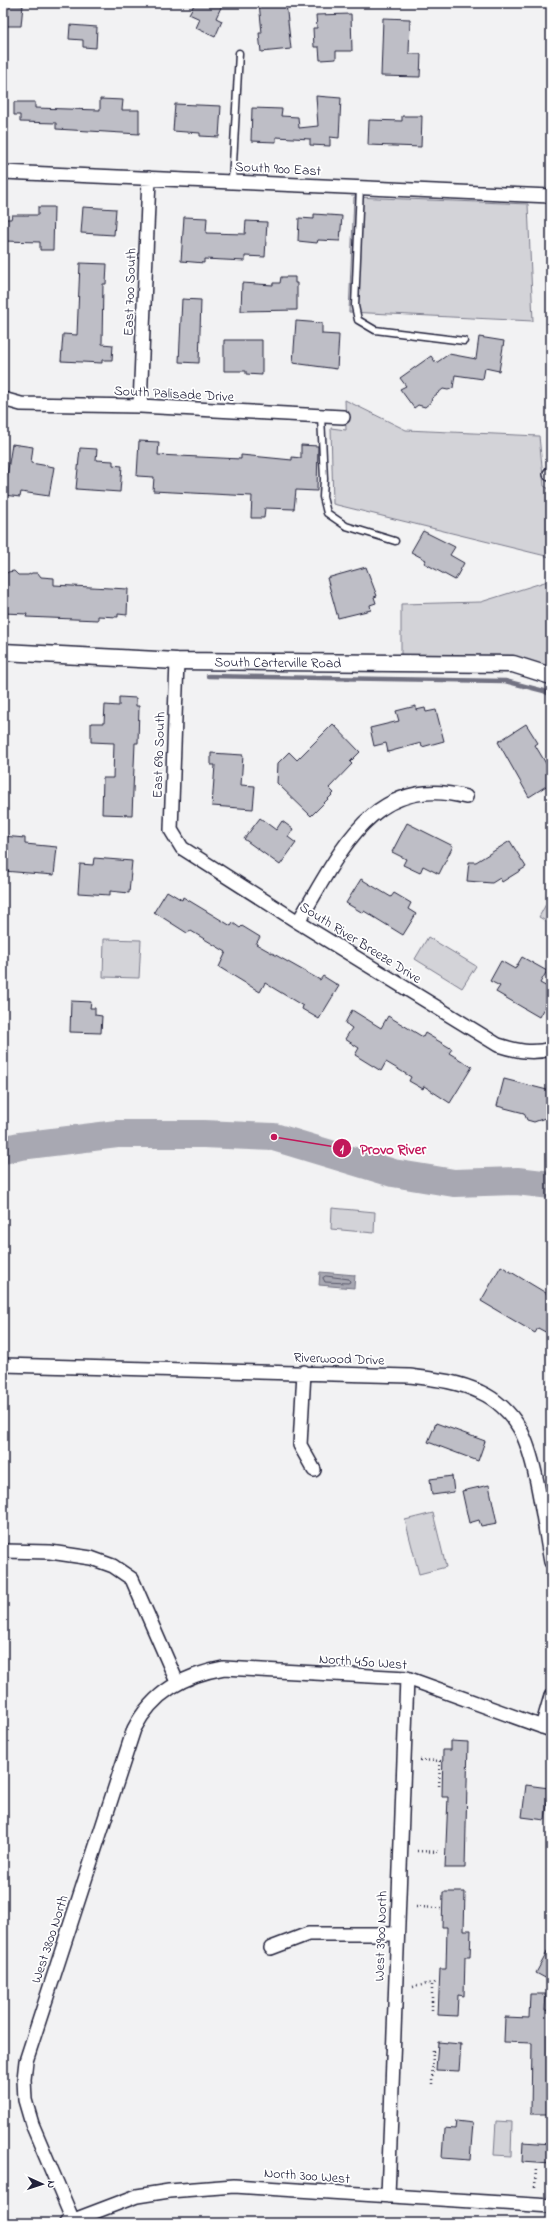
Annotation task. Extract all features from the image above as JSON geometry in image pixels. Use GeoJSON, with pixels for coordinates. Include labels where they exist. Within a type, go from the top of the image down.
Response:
{"type":"FeatureCollection","features":[{"type":"Feature","properties":{"kind":"street","name":"South 900 East"},"geometry":{"type":"LineString","coordinates":[[3,172],[551,196]]}},
{"type":"Feature","properties":{"kind":"street","name":"East 700 South"},"geometry":{"type":"LineString","coordinates":[[140,406],[149,178]]}},
{"type":"Feature","properties":{"kind":"street","name":"South Palisade Drive"},"geometry":{"type":"LineString","coordinates":[[3,399],[21,404],[140,406],[344,417]]}},
{"type":"Feature","properties":{"kind":"street","name":"South Carterville Road"},"geometry":{"type":"LineString","coordinates":[[3,652],[177,661],[513,664],[551,676]]}},
{"type":"Feature","properties":{"kind":"street","name":"East 690 South"},"geometry":{"type":"LineString","coordinates":[[177,661],[171,830],[182,848]]}},
{"type":"Feature","properties":{"kind":"street"},"geometry":{"type":"LineString","coordinates":[[298,922],[352,834],[379,809],[397,800],[419,793],[448,793],[466,798]]}},
{"type":"Feature","properties":{"kind":"street","name":"South River Breeze Drive"},"geometry":{"type":"LineString","coordinates":[[182,848],[298,922],[498,1045],[515,1051],[529,1052],[551,1049]]}},
{"type":"Feature","properties":{"kind":"street","name":"Riverwood Drive"},"geometry":{"type":"LineString","coordinates":[[3,1365],[409,1376],[446,1380],[481,1392],[495,1401],[511,1416],[526,1441],[551,1562]]}},
{"type":"Feature","properties":{"kind":"street"},"geometry":{"type":"LineString","coordinates":[[304,1372],[300,1445],[314,1470]]}},
{"type":"Feature","properties":{"kind":"street"},"geometry":{"type":"LineString","coordinates":[[3,1551],[50,1552],[91,1558],[113,1566],[132,1579],[177,1682]]}},
{"type":"Feature","properties":{"kind":"street","name":"North 450 West"},"geometry":{"type":"LineString","coordinates":[[177,1682],[205,1672],[224,1668],[406,1678],[546,1729]]}},
{"type":"Feature","properties":{"kind":"street","name":"West 3900 North"},"geometry":{"type":"LineString","coordinates":[[388,2196],[406,1678]]}},
{"type":"Feature","properties":{"kind":"street","name":"West 3800 North"},"geometry":{"type":"LineString","coordinates":[[71,2222],[25,2100],[24,2079],[26,2061],[134,1729],[141,1716],[154,1700],[177,1682]]}},
{"type":"Feature","properties":{"kind":"street"},"geometry":{"type":"LineString","coordinates":[[546,1729],[551,1696]]}},
{"type":"Feature","properties":{"kind":"street"},"geometry":{"type":"LineString","coordinates":[[271,1948],[308,1934],[396,1934]]}},
{"type":"Feature","properties":{"kind":"street","name":"North 300 West"},"geometry":{"type":"LineString","coordinates":[[71,2222],[137,2196],[198,2188],[234,2186],[551,2206]]}},
{"type":"Feature","properties":{"kind":"lane"},"geometry":{"type":"LineString","coordinates":[[232,182],[239,53]]}},
{"type":"Feature","properties":{"kind":"lane"},"geometry":{"type":"LineString","coordinates":[[360,187],[355,306],[358,320],[375,330],[464,341]]}},
{"type":"Feature","properties":{"kind":"lane"},"geometry":{"type":"LineString","coordinates":[[321,416],[324,479],[323,497],[327,513],[346,526],[394,541]]}},
{"type":"Feature","properties":{"kind":"path"},"geometry":{"type":"LineString","coordinates":[[420,1760],[440,1761],[438,1788]]}},
{"type":"Feature","properties":{"kind":"path"},"geometry":{"type":"LineString","coordinates":[[417,1851],[441,1852]]}},
{"type":"Feature","properties":{"kind":"path"},"geometry":{"type":"LineString","coordinates":[[416,1907],[441,1908]]}},
{"type":"Feature","properties":{"kind":"path"},"geometry":{"type":"LineString","coordinates":[[414,1987],[432,1983],[437,1980]]}},
{"type":"Feature","properties":{"kind":"path"},"geometry":{"type":"LineString","coordinates":[[432,1983],[432,2010]]}},
{"type":"Feature","properties":{"kind":"path"},"geometry":{"type":"LineString","coordinates":[[432,2084],[433,2050]]}},
{"type":"Feature","properties":{"kind":"path"},"geometry":{"type":"LineString","coordinates":[[535,2187],[536,2168]]}},
{"type":"Feature","properties":{"kind":"shaded area"},"geometry":{"type":"Polygon","coordinates":[[[354,197],[528,204],[533,321],[349,312],[354,197]]]}},
{"type":"Feature","properties":{"kind":"shaded area"},"geometry":{"type":"Polygon","coordinates":[[[345,400],[406,430],[539,436],[544,486],[551,490],[551,569],[550,557],[333,504],[331,428],[346,430],[345,400]]]}},
{"type":"Feature","properties":{"kind":"shaded area"},"geometry":{"type":"Polygon","coordinates":[[[551,580],[551,669],[507,656],[401,657],[401,604],[481,602],[551,580]]]}},
{"type":"Feature","properties":{"kind":"shaded area"},"geometry":{"type":"Polygon","coordinates":[[[551,895],[551,924],[539,917],[551,895]]]}},
{"type":"Feature","properties":{"kind":"shaded area"},"geometry":{"type":"Polygon","coordinates":[[[428,937],[476,966],[462,988],[415,959],[428,937]]]}},
{"type":"Feature","properties":{"kind":"shaded area"},"geometry":{"type":"Polygon","coordinates":[[[104,939],[141,940],[139,978],[103,977],[104,939]]]}},
{"type":"Feature","properties":{"kind":"shaded area"},"geometry":{"type":"Polygon","coordinates":[[[332,1208],[375,1212],[374,1233],[331,1229],[332,1208]]]}},
{"type":"Feature","properties":{"kind":"shaded area"},"geometry":{"type":"Polygon","coordinates":[[[433,1513],[446,1567],[419,1574],[405,1520],[433,1513]]]}},
{"type":"Feature","properties":{"kind":"shaded area"},"geometry":{"type":"Polygon","coordinates":[[[496,2121],[512,2122],[511,2156],[494,2155],[496,2121]]]}},
{"type":"Feature","properties":{"kind":"water"},"geometry":{"type":"Polygon","coordinates":[[[320,1272],[355,1275],[354,1288],[319,1285],[320,1272]]]}},
{"type":"Feature","properties":{"kind":"building"},"geometry":{"type":"Polygon","coordinates":[[[3,3],[23,5],[21,26],[3,26],[3,3]]]}},
{"type":"Feature","properties":{"kind":"building"},"geometry":{"type":"Polygon","coordinates":[[[195,3],[223,3],[216,18],[222,21],[215,37],[196,28],[200,19],[189,14],[195,3]]]}},
{"type":"Feature","properties":{"kind":"building"},"geometry":{"type":"Polygon","coordinates":[[[259,3],[286,3],[291,49],[261,52],[259,33],[262,33],[259,3]]]}},
{"type":"Feature","properties":{"kind":"building"},"geometry":{"type":"Polygon","coordinates":[[[351,14],[352,51],[336,51],[336,59],[320,60],[319,47],[314,47],[313,28],[317,28],[316,15],[351,14]]]}},
{"type":"Feature","properties":{"kind":"building"},"geometry":{"type":"Polygon","coordinates":[[[383,18],[410,19],[409,54],[421,54],[420,77],[381,76],[383,18]]]}},
{"type":"Feature","properties":{"kind":"building"},"geometry":{"type":"Polygon","coordinates":[[[70,25],[97,27],[96,48],[83,47],[83,40],[69,39],[70,25]]]}},
{"type":"Feature","properties":{"kind":"building"},"geometry":{"type":"Polygon","coordinates":[[[316,96],[341,98],[339,138],[330,137],[330,146],[310,145],[310,139],[276,137],[276,142],[251,141],[252,108],[282,109],[281,116],[298,117],[299,128],[318,126],[316,96]]]}},
{"type":"Feature","properties":{"kind":"building"},"geometry":{"type":"Polygon","coordinates":[[[100,99],[123,100],[122,110],[139,110],[139,134],[56,129],[56,123],[20,122],[20,115],[14,115],[14,102],[35,102],[35,108],[100,110],[100,99]]]}},
{"type":"Feature","properties":{"kind":"building"},"geometry":{"type":"Polygon","coordinates":[[[175,104],[221,106],[219,137],[200,136],[200,133],[173,131],[175,104]]]}},
{"type":"Feature","properties":{"kind":"building"},"geometry":{"type":"Polygon","coordinates":[[[402,116],[422,116],[421,147],[368,145],[369,120],[402,121],[402,116]]]}},
{"type":"Feature","properties":{"kind":"building"},"geometry":{"type":"Polygon","coordinates":[[[38,207],[54,207],[53,250],[40,250],[40,242],[3,241],[3,219],[11,219],[12,215],[38,215],[38,207]]]}},
{"type":"Feature","properties":{"kind":"building"},"geometry":{"type":"Polygon","coordinates":[[[83,207],[116,209],[114,235],[81,233],[83,207]]]}},
{"type":"Feature","properties":{"kind":"building"},"geometry":{"type":"Polygon","coordinates":[[[314,214],[342,216],[340,241],[318,240],[317,243],[298,241],[299,218],[314,219],[314,214]]]}},
{"type":"Feature","properties":{"kind":"building"},"geometry":{"type":"Polygon","coordinates":[[[184,217],[207,218],[206,233],[245,234],[246,221],[267,222],[265,257],[245,256],[245,261],[204,259],[204,263],[181,261],[184,217]]]}},
{"type":"Feature","properties":{"kind":"building"},"geometry":{"type":"Polygon","coordinates":[[[80,263],[107,264],[106,284],[103,284],[102,344],[113,345],[112,360],[102,360],[102,363],[61,361],[63,334],[77,335],[80,263]]]}},
{"type":"Feature","properties":{"kind":"building"},"geometry":{"type":"Polygon","coordinates":[[[281,277],[295,277],[295,283],[297,283],[297,310],[241,311],[242,283],[273,285],[273,283],[280,283],[281,277]]]}},
{"type":"Feature","properties":{"kind":"building"},"geometry":{"type":"Polygon","coordinates":[[[182,299],[201,300],[199,363],[179,362],[182,299]]]}},
{"type":"Feature","properties":{"kind":"building"},"geometry":{"type":"Polygon","coordinates":[[[296,321],[322,323],[322,334],[339,335],[337,369],[293,363],[296,321]]]}},
{"type":"Feature","properties":{"kind":"building"},"geometry":{"type":"Polygon","coordinates":[[[479,337],[504,341],[499,371],[485,368],[483,379],[455,375],[453,388],[448,390],[443,389],[432,398],[431,402],[425,407],[418,405],[414,408],[400,389],[406,386],[400,378],[431,356],[436,363],[449,354],[476,359],[479,337]]]}},
{"type":"Feature","properties":{"kind":"building"},"geometry":{"type":"Polygon","coordinates":[[[224,340],[262,340],[262,375],[246,374],[246,371],[224,371],[224,340]]]}},
{"type":"Feature","properties":{"kind":"building"},"geometry":{"type":"Polygon","coordinates":[[[139,441],[159,442],[158,455],[241,459],[241,455],[292,460],[292,457],[301,458],[301,445],[318,446],[317,491],[296,490],[294,509],[265,508],[264,518],[251,518],[252,496],[153,491],[154,477],[137,476],[139,441]]]}},
{"type":"Feature","properties":{"kind":"building"},"geometry":{"type":"Polygon","coordinates":[[[12,444],[33,447],[31,463],[54,467],[49,496],[21,492],[20,497],[4,495],[12,444]]]}},
{"type":"Feature","properties":{"kind":"building"},"geometry":{"type":"Polygon","coordinates":[[[80,448],[97,449],[96,460],[113,461],[113,465],[122,466],[120,492],[76,489],[80,448]]]}},
{"type":"Feature","properties":{"kind":"building"},"geometry":{"type":"Polygon","coordinates":[[[423,531],[455,547],[450,555],[464,563],[455,580],[424,563],[426,560],[411,552],[423,531]]]}},
{"type":"Feature","properties":{"kind":"building"},"geometry":{"type":"Polygon","coordinates":[[[366,567],[377,596],[374,597],[376,603],[370,605],[371,610],[338,618],[327,578],[366,567]]]}},
{"type":"Feature","properties":{"kind":"building"},"geometry":{"type":"Polygon","coordinates":[[[14,571],[18,575],[38,573],[41,577],[54,578],[54,585],[128,589],[127,615],[118,614],[118,617],[98,616],[98,620],[26,617],[27,614],[3,613],[3,577],[8,572],[14,571]]]}},
{"type":"Feature","properties":{"kind":"building"},"geometry":{"type":"Polygon","coordinates":[[[119,697],[136,698],[136,706],[139,706],[138,743],[135,743],[132,815],[102,814],[103,778],[113,778],[114,743],[91,742],[91,723],[104,723],[105,705],[119,706],[119,697]]]}},
{"type":"Feature","properties":{"kind":"building"},"geometry":{"type":"Polygon","coordinates":[[[416,706],[416,710],[425,708],[426,712],[436,710],[444,741],[422,747],[421,743],[388,752],[386,743],[374,746],[370,728],[399,721],[396,711],[416,706]]]}},
{"type":"Feature","properties":{"kind":"building"},"geometry":{"type":"Polygon","coordinates":[[[333,724],[360,752],[350,762],[352,764],[329,788],[334,793],[311,816],[277,783],[278,763],[289,752],[297,760],[333,724]]]}},
{"type":"Feature","properties":{"kind":"building"},"geometry":{"type":"Polygon","coordinates":[[[526,724],[538,743],[535,745],[551,772],[551,783],[529,797],[498,742],[526,724]]]}},
{"type":"Feature","properties":{"kind":"building"},"geometry":{"type":"Polygon","coordinates":[[[211,753],[243,755],[241,785],[255,786],[253,809],[212,806],[215,765],[211,765],[211,753]]]}},
{"type":"Feature","properties":{"kind":"building"},"geometry":{"type":"Polygon","coordinates":[[[260,818],[276,830],[282,821],[293,829],[288,837],[296,843],[280,865],[244,839],[260,818]]]}},
{"type":"Feature","properties":{"kind":"building"},"geometry":{"type":"Polygon","coordinates":[[[407,823],[453,846],[439,874],[423,866],[420,873],[403,865],[406,859],[392,852],[407,823]]]}},
{"type":"Feature","properties":{"kind":"building"},"geometry":{"type":"Polygon","coordinates":[[[3,836],[25,838],[25,844],[57,847],[54,875],[3,871],[3,836]]]}},
{"type":"Feature","properties":{"kind":"building"},"geometry":{"type":"Polygon","coordinates":[[[510,841],[526,867],[502,882],[500,878],[492,883],[467,881],[469,862],[476,862],[510,841]]]}},
{"type":"Feature","properties":{"kind":"building"},"geometry":{"type":"Polygon","coordinates":[[[94,858],[132,861],[129,893],[110,891],[110,895],[78,893],[80,864],[93,865],[94,858]]]}},
{"type":"Feature","properties":{"kind":"building"},"geometry":{"type":"Polygon","coordinates":[[[361,879],[391,897],[394,893],[411,903],[408,909],[416,914],[403,935],[364,911],[363,913],[346,903],[361,879]]]}},
{"type":"Feature","properties":{"kind":"building"},"geometry":{"type":"Polygon","coordinates":[[[167,891],[182,900],[183,897],[231,926],[233,923],[240,928],[242,926],[260,937],[256,944],[320,980],[323,976],[339,986],[319,1019],[302,1009],[303,1006],[265,983],[260,992],[219,967],[226,952],[191,931],[187,933],[154,912],[167,891]]]}},
{"type":"Feature","properties":{"kind":"building"},"geometry":{"type":"Polygon","coordinates":[[[522,957],[547,971],[540,983],[551,989],[551,995],[539,1017],[496,992],[500,986],[490,981],[501,961],[515,969],[522,957]]]}},
{"type":"Feature","properties":{"kind":"building"},"geometry":{"type":"Polygon","coordinates":[[[71,1001],[91,1002],[90,1008],[95,1008],[95,1015],[102,1016],[101,1033],[70,1032],[71,1001]]]}},
{"type":"Feature","properties":{"kind":"building"},"geometry":{"type":"Polygon","coordinates":[[[352,1010],[381,1028],[388,1016],[423,1037],[425,1033],[452,1049],[449,1053],[472,1067],[450,1103],[424,1086],[423,1089],[409,1081],[411,1077],[386,1062],[381,1071],[355,1055],[359,1048],[345,1039],[352,1028],[345,1023],[352,1010]]]}},
{"type":"Feature","properties":{"kind":"building"},"geometry":{"type":"Polygon","coordinates":[[[504,1079],[551,1091],[551,1119],[545,1118],[534,1122],[527,1120],[524,1113],[497,1106],[504,1079]]]}},
{"type":"Feature","properties":{"kind":"building"},"geometry":{"type":"Polygon","coordinates":[[[501,1266],[551,1296],[551,1335],[538,1328],[535,1333],[481,1301],[501,1266]]]}},
{"type":"Feature","properties":{"kind":"building"},"geometry":{"type":"Polygon","coordinates":[[[436,1423],[485,1441],[478,1461],[428,1442],[436,1423]]]}},
{"type":"Feature","properties":{"kind":"building"},"geometry":{"type":"Polygon","coordinates":[[[452,1476],[454,1492],[432,1495],[430,1479],[452,1476]]]}},
{"type":"Feature","properties":{"kind":"building"},"geometry":{"type":"Polygon","coordinates":[[[489,1485],[497,1523],[481,1526],[479,1520],[469,1523],[462,1491],[489,1485]]]}},
{"type":"Feature","properties":{"kind":"building"},"geometry":{"type":"Polygon","coordinates":[[[451,1741],[468,1742],[465,1868],[445,1868],[448,1797],[442,1797],[443,1750],[451,1750],[451,1741]]]}},
{"type":"Feature","properties":{"kind":"building"},"geometry":{"type":"Polygon","coordinates":[[[526,1785],[549,1788],[545,1820],[522,1817],[526,1785]]]}},
{"type":"Feature","properties":{"kind":"building"},"geometry":{"type":"Polygon","coordinates":[[[443,1892],[465,1892],[464,1930],[471,1930],[470,1957],[465,1957],[464,1996],[458,1995],[457,2016],[438,2015],[440,1969],[446,1969],[447,1927],[442,1927],[443,1892]]]}},
{"type":"Feature","properties":{"kind":"building"},"geometry":{"type":"Polygon","coordinates":[[[551,1945],[551,1981],[536,1973],[551,1945]]]}},
{"type":"Feature","properties":{"kind":"building"},"geometry":{"type":"Polygon","coordinates":[[[530,1994],[546,1994],[545,2010],[551,2011],[551,2114],[531,2114],[532,2043],[504,2042],[505,2017],[529,2018],[530,1994]]]}},
{"type":"Feature","properties":{"kind":"building"},"geometry":{"type":"Polygon","coordinates":[[[438,2042],[461,2044],[459,2071],[436,2070],[438,2042]]]}},
{"type":"Feature","properties":{"kind":"building"},"geometry":{"type":"Polygon","coordinates":[[[456,2121],[473,2123],[470,2160],[442,2158],[444,2128],[455,2129],[456,2121]]]}},
{"type":"Feature","properties":{"kind":"building"},"geometry":{"type":"Polygon","coordinates":[[[523,2142],[551,2144],[551,2164],[522,2162],[523,2142]]]}},
{"type":"Feature","properties":{"kind":"waterway"},"geometry":{"type":"LineString","coordinates":[[208,676],[505,681],[544,691],[551,695]]}},
{"type":"Feature","properties":{"kind":"waterway"},"geometry":{"type":"LineString","coordinates":[[3,1150],[20,1146],[117,1134],[204,1134],[274,1137],[393,1173],[454,1183],[517,1181],[551,1185]]}},
{"type":"Feature","properties":{"kind":"place","name":"Provo River"},"geometry":{"type":"Point","coordinates":[274,1137]}}]}
